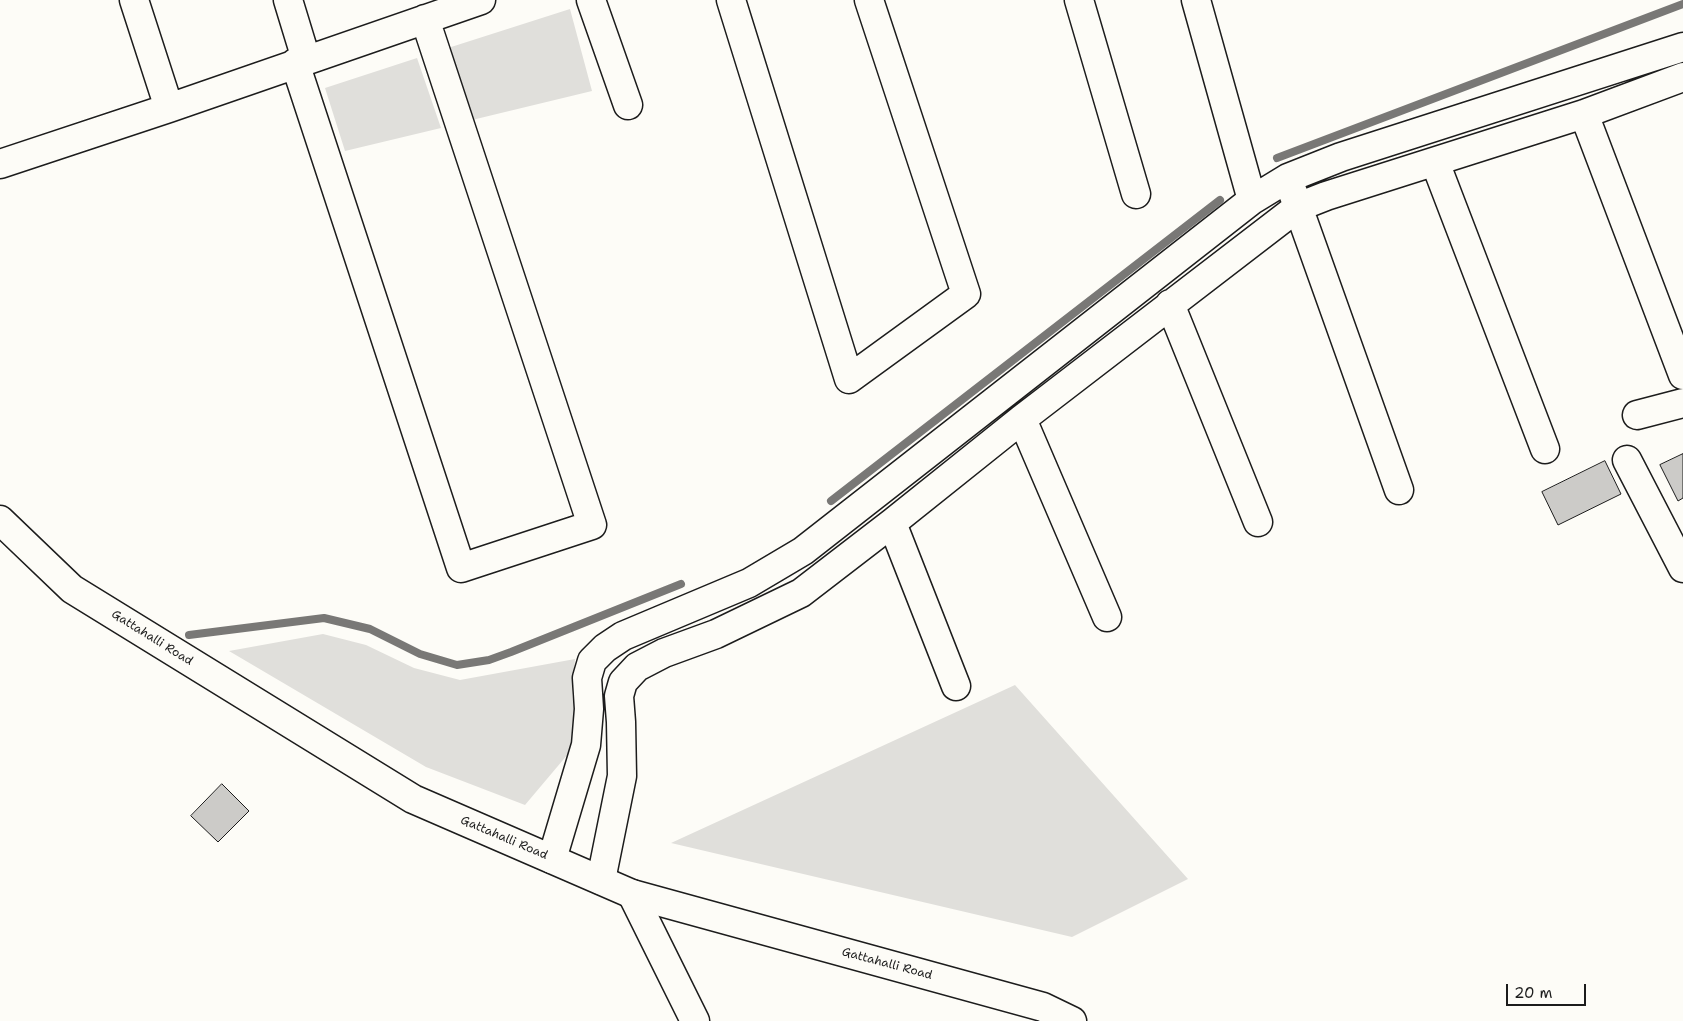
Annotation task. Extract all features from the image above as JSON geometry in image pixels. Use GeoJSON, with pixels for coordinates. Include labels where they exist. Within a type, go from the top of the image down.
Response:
{"type":"FeatureCollection","features":[{"type":"Feature","properties":{"kind":"street"},"geometry":{"type":"LineString","coordinates":[[134,0],[169,108]]}},
{"type":"Feature","properties":{"kind":"street"},"geometry":{"type":"LineString","coordinates":[[288,0],[301,61],[461,568],[592,525],[429,12]]}},
{"type":"Feature","properties":{"kind":"street"},"geometry":{"type":"LineString","coordinates":[[0,164],[169,108],[301,61],[429,12],[481,0]]}},
{"type":"Feature","properties":{"kind":"street"},"geometry":{"type":"LineString","coordinates":[[591,0],[628,104]]}},
{"type":"Feature","properties":{"kind":"street"},"geometry":{"type":"LineString","coordinates":[[732,0],[849,379],[966,294],[869,0]]}},
{"type":"Feature","properties":{"kind":"street"},"geometry":{"type":"LineString","coordinates":[[1079,0],[1136,194]]}},
{"type":"Feature","properties":{"kind":"street"},"geometry":{"type":"LineString","coordinates":[[1196,0],[1252,200]]}},
{"type":"Feature","properties":{"kind":"street"},"geometry":{"type":"LineString","coordinates":[[552,859],[586,745],[589,708],[587,678],[592,660],[605,648],[623,636],[749,583],[803,551],[1252,200],[1288,178],[1341,157],[1683,47]]}},
{"type":"Feature","properties":{"kind":"street"},"geometry":{"type":"LineString","coordinates":[[601,880],[622,776],[619,696],[623,682],[637,667],[664,653],[716,634],[801,593],[892,524],[1022,419],[1170,304],[1298,207],[1326,196],[1584,114],[1683,77]]}},
{"type":"Feature","properties":{"kind":"street"},"geometry":{"type":"LineString","coordinates":[[1584,114],[1683,375]]}},
{"type":"Feature","properties":{"kind":"street"},"geometry":{"type":"LineString","coordinates":[[1435,162],[1545,449]]}},
{"type":"Feature","properties":{"kind":"street"},"geometry":{"type":"LineString","coordinates":[[1288,178],[1399,490]]}},
{"type":"Feature","properties":{"kind":"street"},"geometry":{"type":"LineString","coordinates":[[1170,304],[1258,522]]}},
{"type":"Feature","properties":{"kind":"street"},"geometry":{"type":"LineString","coordinates":[[1637,415],[1683,403]]}},
{"type":"Feature","properties":{"kind":"street"},"geometry":{"type":"LineString","coordinates":[[1022,419],[1107,617]]}},
{"type":"Feature","properties":{"kind":"street"},"geometry":{"type":"LineString","coordinates":[[1627,460],[1683,568]]}},
{"type":"Feature","properties":{"kind":"street","name":"Gattahalli Road"},"geometry":{"type":"LineString","coordinates":[[0,520],[72,589],[413,799],[632,894],[1042,1007],[1072,1021]]}},
{"type":"Feature","properties":{"kind":"street"},"geometry":{"type":"LineString","coordinates":[[892,524],[956,686]]}},
{"type":"Feature","properties":{"kind":"street"},"geometry":{"type":"LineString","coordinates":[[632,894],[696,1021]]}},
{"type":"Feature","properties":{"kind":"shaded area"},"geometry":{"type":"Polygon","coordinates":[[[570,9],[592,91],[472,120],[448,48],[570,9]]]}},
{"type":"Feature","properties":{"kind":"shaded area"},"geometry":{"type":"Polygon","coordinates":[[[417,58],[441,128],[345,151],[325,88],[417,58]]]}},
{"type":"Feature","properties":{"kind":"shaded area"},"geometry":{"type":"Polygon","coordinates":[[[323,634],[366,645],[414,668],[460,680],[575,659],[572,695],[579,741],[525,805],[426,767],[229,651],[323,634]]]}},
{"type":"Feature","properties":{"kind":"shaded area"},"geometry":{"type":"Polygon","coordinates":[[[1015,685],[1188,879],[1072,937],[671,843],[1015,685]]]}},
{"type":"Feature","properties":{"kind":"building"},"geometry":{"type":"Polygon","coordinates":[[[1683,454],[1683,498],[1678,501],[1660,465],[1683,454]]]}},
{"type":"Feature","properties":{"kind":"building"},"geometry":{"type":"Polygon","coordinates":[[[1605,461],[1621,494],[1558,525],[1542,492],[1605,461]]]}},
{"type":"Feature","properties":{"kind":"building"},"geometry":{"type":"Polygon","coordinates":[[[222,784],[249,811],[218,842],[191,816],[222,784]]]}},
{"type":"Feature","properties":{"kind":"waterway"},"geometry":{"type":"LineString","coordinates":[[1277,158],[1683,4]]}},
{"type":"Feature","properties":{"kind":"waterway"},"geometry":{"type":"LineString","coordinates":[[831,501],[1220,200]]}},
{"type":"Feature","properties":{"kind":"waterway"},"geometry":{"type":"LineString","coordinates":[[189,635],[324,618],[370,629],[420,654],[457,665],[489,660],[681,584]]}}]}
